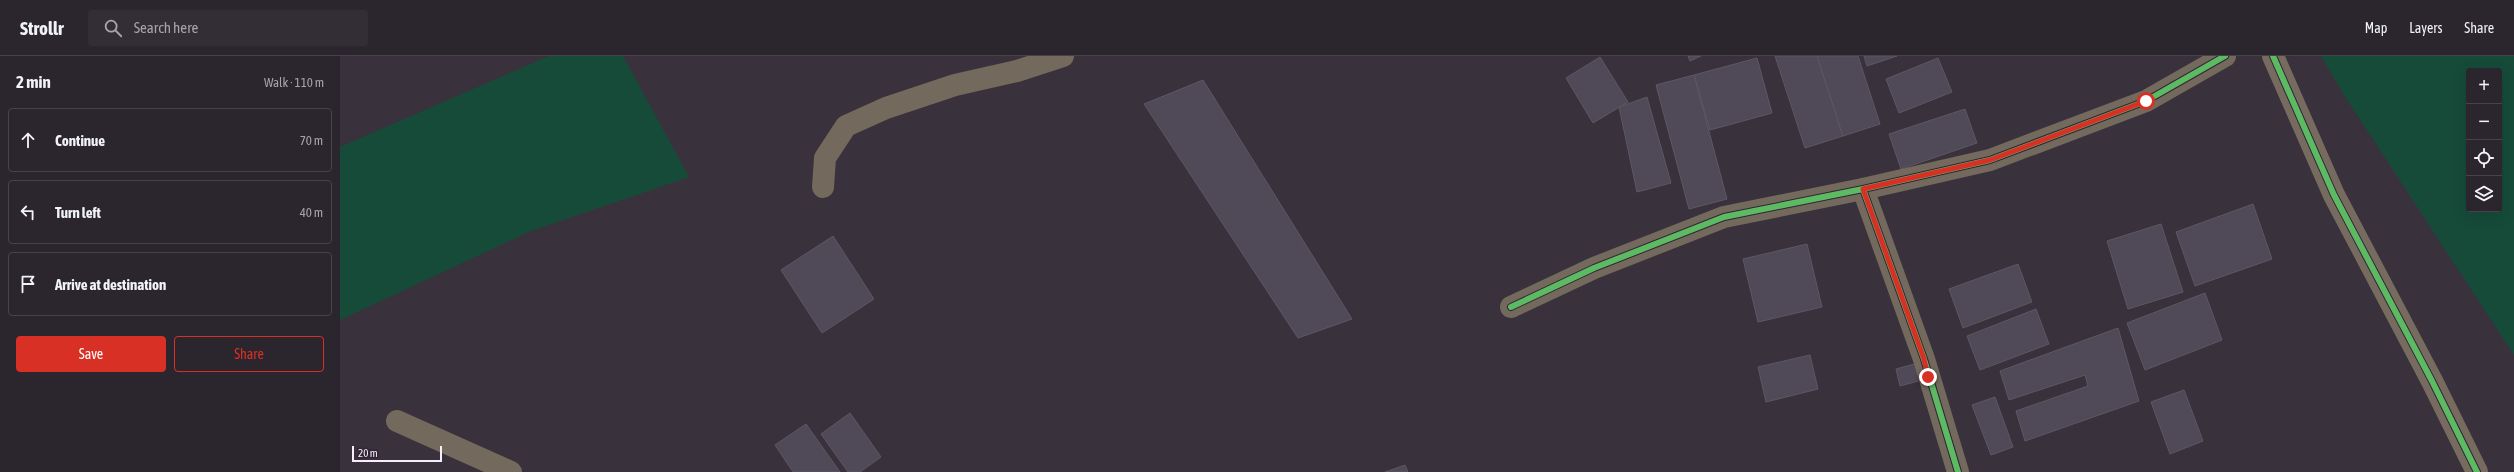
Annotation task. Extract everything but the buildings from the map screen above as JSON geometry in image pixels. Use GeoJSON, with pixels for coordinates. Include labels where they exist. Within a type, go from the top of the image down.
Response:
{"type":"FeatureCollection","features":[{"type":"Feature","properties":{"kind":"street"},"geometry":{"type":"LineString","coordinates":[[822,187],[825,158],[846,126],[886,108],[955,85],[1017,71],[1064,56]]}},
{"type":"Feature","properties":{"kind":"street"},"geometry":{"type":"LineString","coordinates":[[1511,307],[1594,268],[1724,217],[1863,189],[1990,160],[2146,101],[2224,56]]}},
{"type":"Feature","properties":{"kind":"street"},"geometry":{"type":"LineString","coordinates":[[2273,56],[2334,195],[2432,382],[2477,472]]}},
{"type":"Feature","properties":{"kind":"street"},"geometry":{"type":"LineString","coordinates":[[1863,189],[1924,359],[1958,472]]}},
{"type":"Feature","properties":{"kind":"street"},"geometry":{"type":"LineString","coordinates":[[397,421],[511,472]]}},
{"type":"Feature","properties":{"kind":"green space"},"geometry":{"type":"Polygon","coordinates":[[[549,56],[623,56],[689,177],[531,231],[340,320],[340,147],[549,56]]]}},
{"type":"Feature","properties":{"kind":"green space"},"geometry":{"type":"Polygon","coordinates":[[[2321,56],[2514,56],[2514,355],[2344,95],[2321,56]]]}},
{"type":"Feature","properties":{"kind":"cycle path"},"geometry":{"type":"LineString","coordinates":[[1511,307],[1594,268],[1724,217],[1863,189],[1990,160],[2146,101],[2225,56]]}},
{"type":"Feature","properties":{"kind":"cycle path"},"geometry":{"type":"LineString","coordinates":[[2273,56],[2334,195],[2432,381],[2477,472]]}},
{"type":"Feature","properties":{"kind":"cycle path"},"geometry":{"type":"LineString","coordinates":[[1863,189],[1924,359],[1958,472]]}},
{"type":"Feature","properties":{"kind":"route"},"geometry":{"type":"LineString","coordinates":[[1928,377],[1924,359],[1863,189],[1990,160],[2146,101]]}}]}
